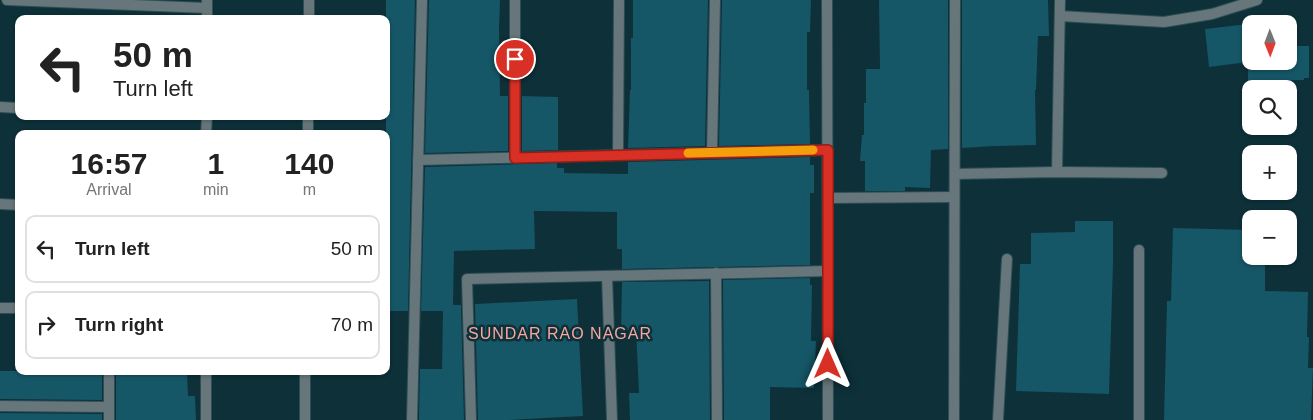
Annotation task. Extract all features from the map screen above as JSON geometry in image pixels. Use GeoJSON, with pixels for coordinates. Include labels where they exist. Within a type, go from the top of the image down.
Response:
{"type":"FeatureCollection","features":[{"type":"Feature","properties":{"kind":"street"},"geometry":{"type":"LineString","coordinates":[[7,0],[97,2],[207,9]]}},
{"type":"Feature","properties":{"kind":"street"},"geometry":{"type":"LineString","coordinates":[[308,15],[309,0]]}},
{"type":"Feature","properties":{"kind":"street"},"geometry":{"type":"LineString","coordinates":[[412,420],[422,0]]}},
{"type":"Feature","properties":{"kind":"street"},"geometry":{"type":"LineString","coordinates":[[515,0],[515,158]]}},
{"type":"Feature","properties":{"kind":"street"},"geometry":{"type":"LineString","coordinates":[[618,155],[619,0]]}},
{"type":"Feature","properties":{"kind":"street"},"geometry":{"type":"LineString","coordinates":[[712,153],[715,0]]}},
{"type":"Feature","properties":{"kind":"street"},"geometry":{"type":"LineString","coordinates":[[827,0],[828,420]]}},
{"type":"Feature","properties":{"kind":"street"},"geometry":{"type":"LineString","coordinates":[[954,420],[955,0]]}},
{"type":"Feature","properties":{"kind":"street"},"geometry":{"type":"LineString","coordinates":[[1057,172],[1060,0]]}},
{"type":"Feature","properties":{"kind":"street"},"geometry":{"type":"LineString","coordinates":[[1060,16],[1164,22],[1212,14],[1257,0]]}},
{"type":"Feature","properties":{"kind":"street"},"geometry":{"type":"LineString","coordinates":[[0,108],[15,108]]}},
{"type":"Feature","properties":{"kind":"street"},"geometry":{"type":"LineString","coordinates":[[418,160],[828,150]]}},
{"type":"Feature","properties":{"kind":"street"},"geometry":{"type":"LineString","coordinates":[[954,174],[1057,172],[1162,173]]}},
{"type":"Feature","properties":{"kind":"street"},"geometry":{"type":"LineString","coordinates":[[828,198],[954,197]]}},
{"type":"Feature","properties":{"kind":"street"},"geometry":{"type":"LineString","coordinates":[[0,204],[15,205]]}},
{"type":"Feature","properties":{"kind":"street"},"geometry":{"type":"LineString","coordinates":[[1139,250],[1140,420]]}},
{"type":"Feature","properties":{"kind":"street"},"geometry":{"type":"LineString","coordinates":[[998,420],[1007,259]]}},
{"type":"Feature","properties":{"kind":"street"},"geometry":{"type":"LineString","coordinates":[[470,420],[468,278],[828,271]]}},
{"type":"Feature","properties":{"kind":"street"},"geometry":{"type":"LineString","coordinates":[[716,273],[717,420]]}},
{"type":"Feature","properties":{"kind":"street"},"geometry":{"type":"LineString","coordinates":[[607,276],[612,420]]}},
{"type":"Feature","properties":{"kind":"street"},"geometry":{"type":"LineString","coordinates":[[0,308],[15,308]]}},
{"type":"Feature","properties":{"kind":"street"},"geometry":{"type":"LineString","coordinates":[[109,375],[109,420]]}},
{"type":"Feature","properties":{"kind":"street"},"geometry":{"type":"LineString","coordinates":[[206,375],[206,420]]}},
{"type":"Feature","properties":{"kind":"street"},"geometry":{"type":"LineString","coordinates":[[305,375],[305,420]]}},
{"type":"Feature","properties":{"kind":"street"},"geometry":{"type":"LineString","coordinates":[[0,406],[109,407]]}},
{"type":"Feature","properties":{"kind":"building"},"geometry":{"type":"Polygon","coordinates":[[[386,0],[415,0],[408,311],[390,311],[390,130],[386,130],[386,120],[390,120],[390,15],[386,15],[386,0]]]}},
{"type":"Feature","properties":{"kind":"building"},"geometry":{"type":"Polygon","coordinates":[[[429,0],[500,0],[500,96],[508,96],[508,151],[425,153],[429,0]]]}},
{"type":"Feature","properties":{"kind":"building"},"geometry":{"type":"Polygon","coordinates":[[[633,0],[708,0],[705,146],[628,148],[633,0]]]}},
{"type":"Feature","properties":{"kind":"building"},"geometry":{"type":"Polygon","coordinates":[[[722,0],[811,0],[810,32],[807,32],[807,90],[809,90],[810,144],[719,146],[722,0]]]}},
{"type":"Feature","properties":{"kind":"building"},"geometry":{"type":"Polygon","coordinates":[[[879,0],[948,0],[948,149],[931,150],[930,188],[905,187],[905,191],[865,191],[865,161],[860,161],[862,135],[864,135],[866,69],[880,69],[879,0]]]}},
{"type":"Feature","properties":{"kind":"building"},"geometry":{"type":"Polygon","coordinates":[[[962,0],[1048,0],[1049,36],[1038,36],[1035,90],[1036,145],[962,148],[962,0]]]}},
{"type":"Feature","properties":{"kind":"building"},"geometry":{"type":"Polygon","coordinates":[[[1242,25],[1242,63],[1209,67],[1205,29],[1242,25]]]}},
{"type":"Feature","properties":{"kind":"building"},"geometry":{"type":"Polygon","coordinates":[[[1298,46],[1309,46],[1309,78],[1304,78],[1304,80],[1248,80],[1248,70],[1298,70],[1298,46]]]}},
{"type":"Feature","properties":{"kind":"building"},"geometry":{"type":"Polygon","coordinates":[[[522,96],[558,97],[558,150],[522,151],[522,96]]]}},
{"type":"Feature","properties":{"kind":"building"},"geometry":{"type":"Polygon","coordinates":[[[810,157],[810,165],[814,165],[814,193],[810,193],[810,265],[622,269],[622,249],[617,249],[617,212],[534,211],[535,249],[454,251],[453,305],[461,305],[464,420],[419,420],[420,369],[442,369],[443,311],[421,311],[425,167],[557,163],[557,168],[564,168],[564,173],[628,174],[628,162],[810,157]]]}},
{"type":"Feature","properties":{"kind":"building"},"geometry":{"type":"Polygon","coordinates":[[[1075,221],[1113,221],[1109,394],[1016,391],[1020,264],[1031,264],[1031,233],[1075,232],[1075,221]]]}},
{"type":"Feature","properties":{"kind":"building"},"geometry":{"type":"Polygon","coordinates":[[[1173,228],[1242,230],[1242,265],[1265,265],[1265,291],[1308,292],[1308,368],[1313,368],[1311,420],[1164,420],[1167,301],[1171,301],[1173,228]]]}},
{"type":"Feature","properties":{"kind":"building"},"geometry":{"type":"Polygon","coordinates":[[[810,278],[810,285],[812,285],[811,341],[816,341],[814,388],[770,387],[770,420],[724,420],[723,280],[810,278]]]}},
{"type":"Feature","properties":{"kind":"building"},"geometry":{"type":"Polygon","coordinates":[[[709,281],[710,420],[630,420],[629,393],[639,393],[636,330],[621,330],[622,282],[709,281]]]}},
{"type":"Feature","properties":{"kind":"building"},"geometry":{"type":"Polygon","coordinates":[[[577,299],[583,416],[478,420],[475,304],[577,299]]]}},
{"type":"Feature","properties":{"kind":"building"},"geometry":{"type":"Polygon","coordinates":[[[0,371],[15,371],[15,375],[102,375],[102,400],[0,399],[0,371]]]}},
{"type":"Feature","properties":{"kind":"building"},"geometry":{"type":"Polygon","coordinates":[[[116,375],[187,375],[188,396],[195,396],[196,420],[116,420],[116,375]]]}},
{"type":"Feature","properties":{"kind":"building"},"geometry":{"type":"Polygon","coordinates":[[[0,413],[102,414],[102,420],[0,420],[0,413]]]}},
{"type":"Feature","properties":{"kind":"slow traffic"},"geometry":{"type":"LineString","coordinates":[[688,153],[813,150]]}},
{"type":"Feature","properties":{"kind":"district","name":"SUNDAR RAO NAGAR"},"geometry":{"type":"Point","coordinates":[560,333]}},
{"type":"Feature","properties":{"kind":"route"},"geometry":{"type":"LineString","coordinates":[[515,59],[515,158],[828,150],[828,364]]}}]}
